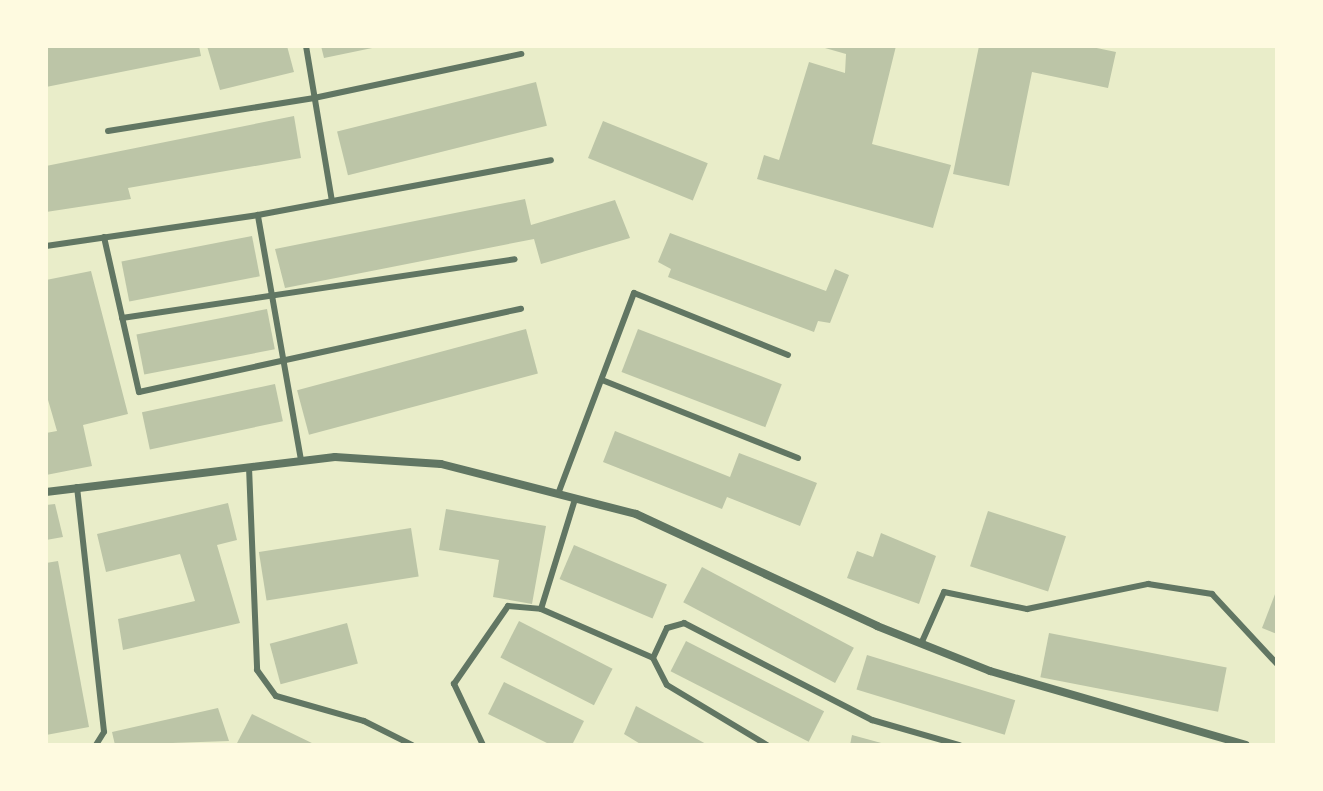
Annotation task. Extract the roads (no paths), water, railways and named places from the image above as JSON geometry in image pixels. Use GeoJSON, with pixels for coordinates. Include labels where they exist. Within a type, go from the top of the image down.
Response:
{"type":"FeatureCollection","features":[{"type":"Feature","properties":{"kind":"street"},"geometry":{"type":"LineString","coordinates":[[46,492],[249,464],[335,457],[441,464],[636,514],[921,644],[1055,692],[1246,745]]}},
{"type":"Feature","properties":{"kind":"lane"},"geometry":{"type":"LineString","coordinates":[[306,46],[332,201]]}},
{"type":"Feature","properties":{"kind":"lane"},"geometry":{"type":"LineString","coordinates":[[108,131],[314,98],[521,54]]}},
{"type":"Feature","properties":{"kind":"lane"},"geometry":{"type":"LineString","coordinates":[[46,246],[258,215],[551,160]]}},
{"type":"Feature","properties":{"kind":"lane"},"geometry":{"type":"LineString","coordinates":[[258,215],[301,460]]}},
{"type":"Feature","properties":{"kind":"lane"},"geometry":{"type":"LineString","coordinates":[[104,237],[139,392],[521,309]]}},
{"type":"Feature","properties":{"kind":"lane"},"geometry":{"type":"LineString","coordinates":[[122,318],[273,298],[515,259]]}},
{"type":"Feature","properties":{"kind":"lane"},"geometry":{"type":"LineString","coordinates":[[558,494],[634,293],[788,355]]}},
{"type":"Feature","properties":{"kind":"lane"},"geometry":{"type":"LineString","coordinates":[[602,380],[798,458]]}},
{"type":"Feature","properties":{"kind":"lane"},"geometry":{"type":"LineString","coordinates":[[249,464],[257,670],[276,696],[364,721],[412,745]]}},
{"type":"Feature","properties":{"kind":"lane"},"geometry":{"type":"LineString","coordinates":[[77,487],[104,732],[96,745]]}},
{"type":"Feature","properties":{"kind":"lane"},"geometry":{"type":"LineString","coordinates":[[541,609],[575,499]]}},
{"type":"Feature","properties":{"kind":"lane"},"geometry":{"type":"LineString","coordinates":[[921,644],[944,592],[1027,609],[1148,584],[1212,594],[1277,664]]}},
{"type":"Feature","properties":{"kind":"lane"},"geometry":{"type":"LineString","coordinates":[[483,745],[454,684],[508,606],[541,609],[653,658],[667,685],[767,745]]}},
{"type":"Feature","properties":{"kind":"lane"},"geometry":{"type":"LineString","coordinates":[[653,658],[667,628],[684,623],[872,720],[959,745]]}}]}
